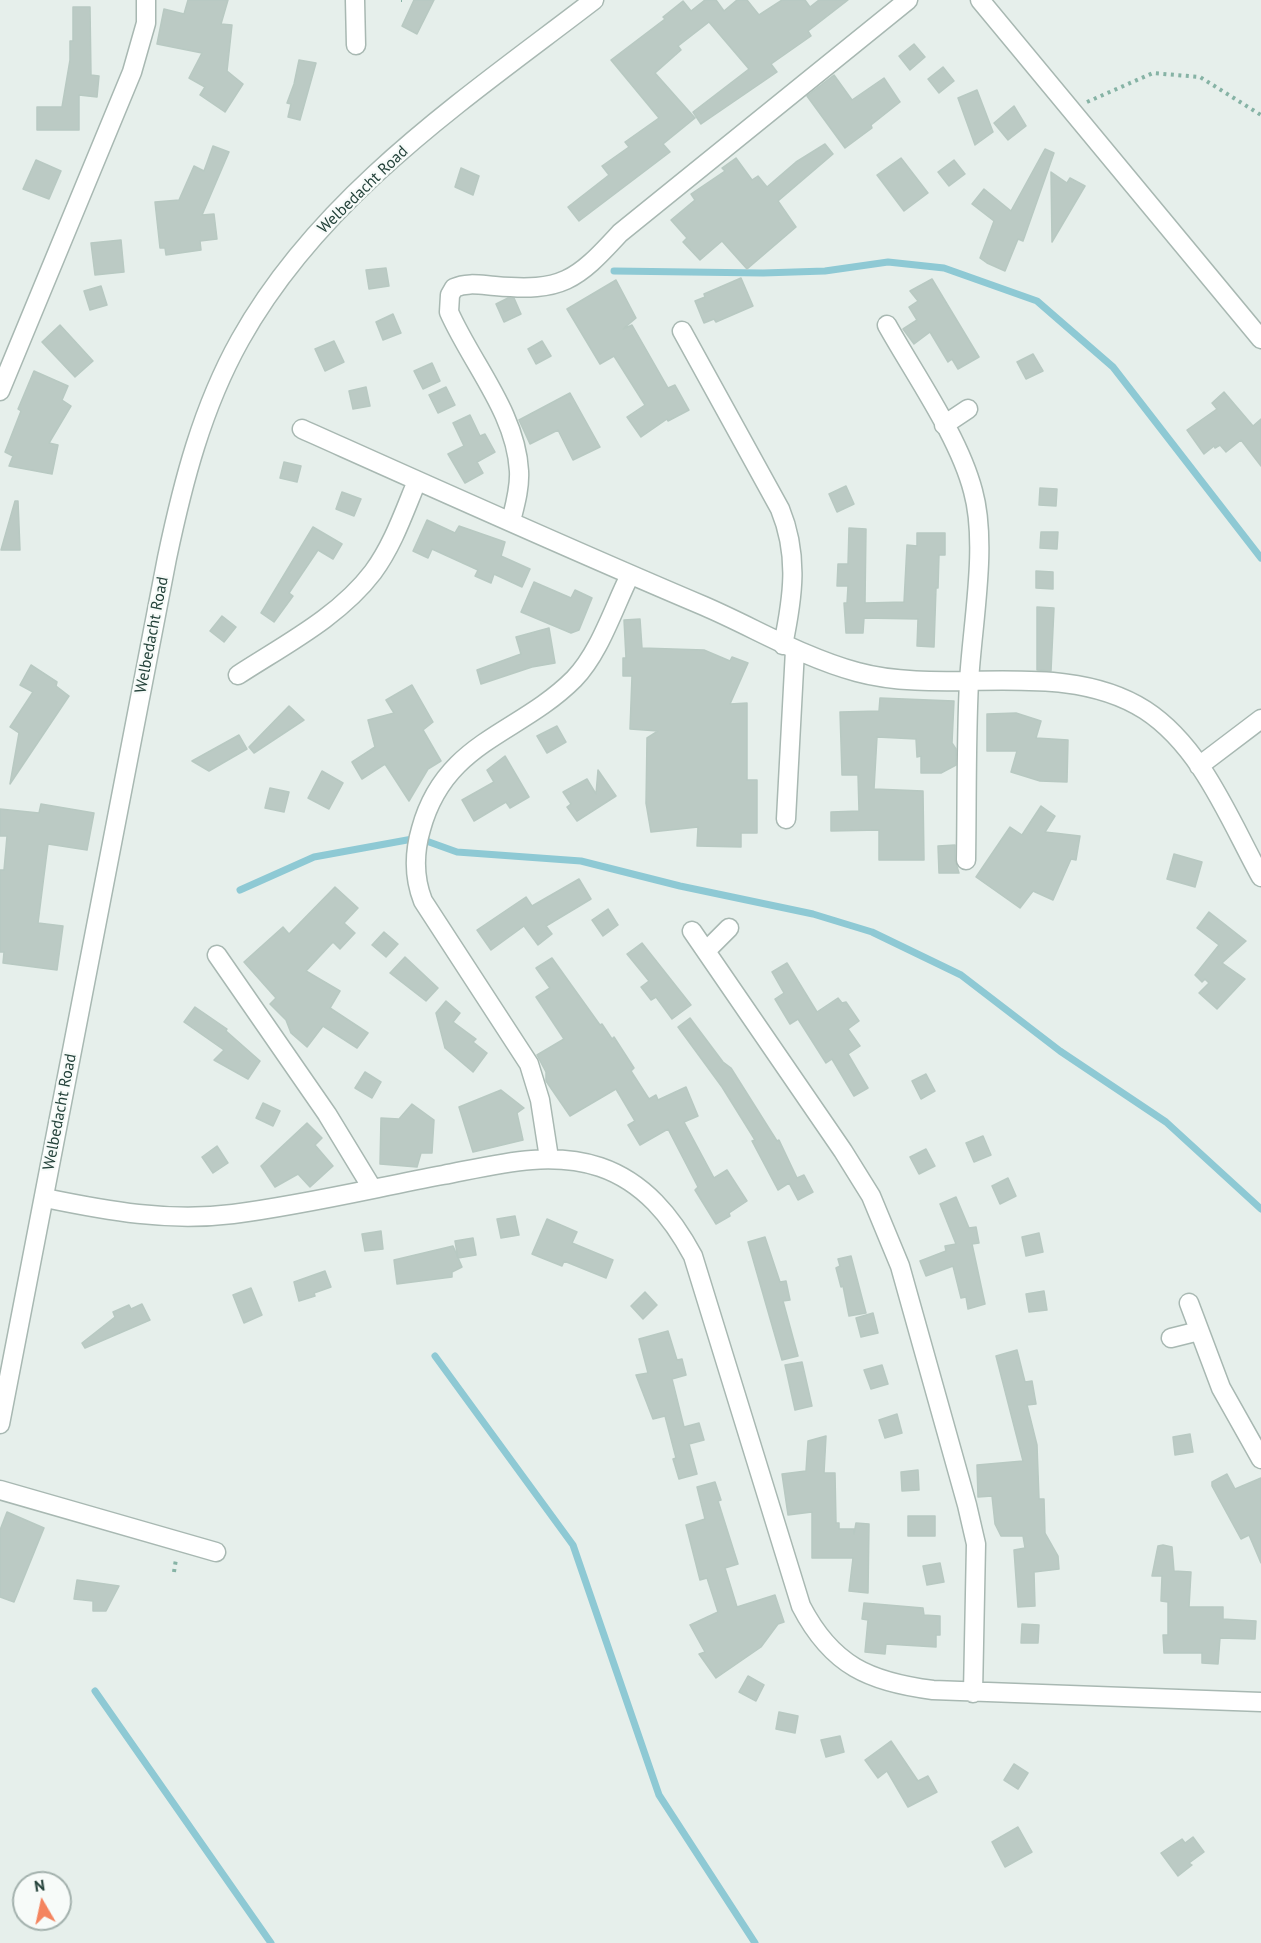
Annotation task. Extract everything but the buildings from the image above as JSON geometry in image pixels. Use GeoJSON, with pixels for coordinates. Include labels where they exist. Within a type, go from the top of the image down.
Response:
{"type":"FeatureCollection","features":[{"type":"Feature","properties":{"kind":"street"},"geometry":{"type":"LineString","coordinates":[[0,391],[132,72],[146,23],[146,0]]}},
{"type":"Feature","properties":{"kind":"street"},"geometry":{"type":"LineString","coordinates":[[356,0],[356,45]]}},
{"type":"Feature","properties":{"kind":"street","name":"Welbedacht Road"},"geometry":{"type":"LineString","coordinates":[[0,1424],[178,503],[197,436],[226,368],[258,311],[328,221],[363,186],[451,110],[594,0]]}},
{"type":"Feature","properties":{"kind":"street"},"geometry":{"type":"LineString","coordinates":[[511,521],[519,473],[514,440],[504,414],[449,312],[450,295],[454,288],[468,284],[516,288],[549,286],[570,279],[603,252],[620,233],[908,0]]}},
{"type":"Feature","properties":{"kind":"street"},"geometry":{"type":"LineString","coordinates":[[980,0],[1261,339]]}},
{"type":"Feature","properties":{"kind":"street"},"geometry":{"type":"LineString","coordinates":[[887,325],[944,425],[969,477],[977,515],[978,580],[969,682],[966,860]]}},
{"type":"Feature","properties":{"kind":"street"},"geometry":{"type":"LineString","coordinates":[[682,331],[787,526],[794,568],[789,647],[786,819]]}},
{"type":"Feature","properties":{"kind":"street"},"geometry":{"type":"LineString","coordinates":[[944,425],[968,409]]}},
{"type":"Feature","properties":{"kind":"street"},"geometry":{"type":"LineString","coordinates":[[302,429],[630,575],[712,609],[789,647],[876,676],[969,682],[996,680],[1100,690],[1144,710],[1161,722],[1199,766],[1261,877]]}},
{"type":"Feature","properties":{"kind":"street"},"geometry":{"type":"LineString","coordinates":[[238,675],[334,611],[353,595],[384,555],[417,481]]}},
{"type":"Feature","properties":{"kind":"street"},"geometry":{"type":"LineString","coordinates":[[549,1158],[540,1100],[529,1064],[423,901],[417,879],[417,842],[424,817],[436,792],[455,766],[474,749],[555,696],[586,665],[630,575]]}},
{"type":"Feature","properties":{"kind":"street"},"geometry":{"type":"LineString","coordinates":[[1199,766],[1261,719]]}},
{"type":"Feature","properties":{"kind":"street"},"geometry":{"type":"LineString","coordinates":[[706,951],[729,928]]}},
{"type":"Feature","properties":{"kind":"street"},"geometry":{"type":"LineString","coordinates":[[692,931],[843,1151],[871,1196],[891,1240],[964,1494],[976,1544],[972,1693]]}},
{"type":"Feature","properties":{"kind":"street"},"geometry":{"type":"LineString","coordinates":[[217,955],[327,1114],[372,1188]]}},
{"type":"Feature","properties":{"kind":"street"},"geometry":{"type":"LineString","coordinates":[[45,1198],[135,1215],[194,1218],[235,1214],[528,1160],[549,1158],[601,1168],[648,1194],[680,1232],[700,1272],[788,1571],[810,1623],[834,1651],[858,1671],[876,1680],[896,1685],[972,1693],[1261,1702]]}},
{"type":"Feature","properties":{"kind":"street"},"geometry":{"type":"LineString","coordinates":[[1189,1303],[1221,1388],[1261,1460]]}},
{"type":"Feature","properties":{"kind":"street"},"geometry":{"type":"LineString","coordinates":[[1171,1338],[1199,1331]]}},
{"type":"Feature","properties":{"kind":"street"},"geometry":{"type":"LineString","coordinates":[[0,1490],[216,1552]]}},
{"type":"Feature","properties":{"kind":"path"},"geometry":{"type":"LineString","coordinates":[[1070,109],[1153,73],[1200,77],[1261,115]]}},
{"type":"Feature","properties":{"kind":"waterway"},"geometry":{"type":"LineString","coordinates":[[614,271],[763,273],[825,271],[888,262],[944,268],[1037,301],[1113,367],[1261,558]]}},
{"type":"Feature","properties":{"kind":"waterway"},"geometry":{"type":"LineString","coordinates":[[240,890],[314,857],[418,838],[457,852],[581,861],[680,886],[813,914],[872,932],[961,975],[1060,1051],[1166,1122],[1261,1209]]}},
{"type":"Feature","properties":{"kind":"waterway"},"geometry":{"type":"LineString","coordinates":[[435,1356],[573,1545],[659,1795],[755,1943]]}},
{"type":"Feature","properties":{"kind":"waterway"},"geometry":{"type":"LineString","coordinates":[[95,1691],[271,1943]]}}]}
